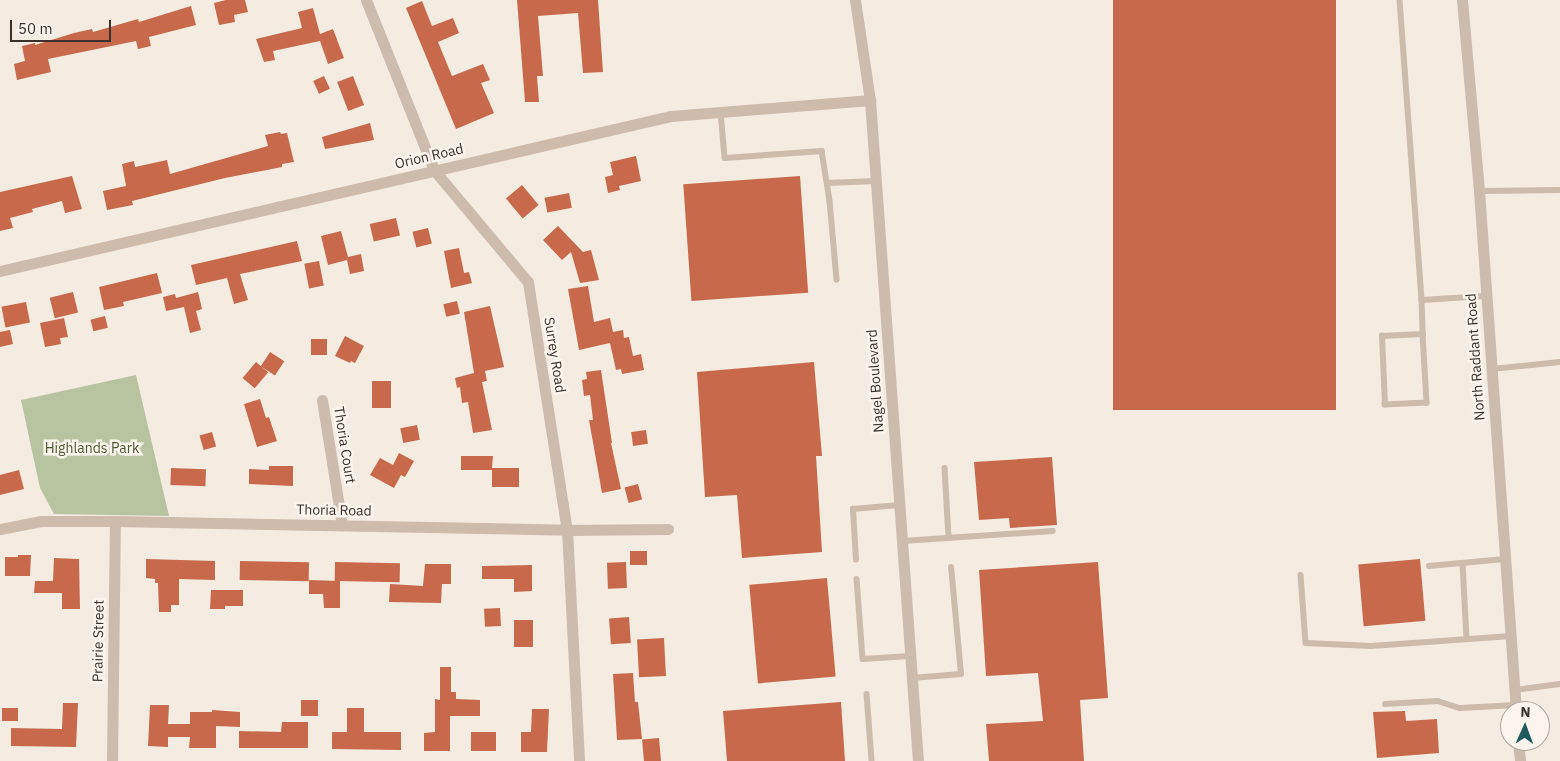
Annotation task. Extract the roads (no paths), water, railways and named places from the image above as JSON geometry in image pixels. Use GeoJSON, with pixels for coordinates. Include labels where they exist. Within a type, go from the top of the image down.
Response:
{"type":"FeatureCollection","features":[{"type":"Feature","properties":{"kind":"street","name":"Surrey Road"},"geometry":{"type":"LineString","coordinates":[[366,0],[434,170],[528,282],[567,530],[579,761]]}},
{"type":"Feature","properties":{"kind":"street","name":"Nagel Boulevard"},"geometry":{"type":"LineString","coordinates":[[854,0],[870,100],[918,761]]}},
{"type":"Feature","properties":{"kind":"street","name":"North Raddant Road"},"geometry":{"type":"LineString","coordinates":[[1462,0],[1479,191],[1516,701]]}},
{"type":"Feature","properties":{"kind":"street","name":"Orion Road"},"geometry":{"type":"LineString","coordinates":[[0,271],[671,116],[870,100]]}},
{"type":"Feature","properties":{"kind":"street","name":"Thoria Court"},"geometry":{"type":"LineString","coordinates":[[322,400],[342,525]]}},
{"type":"Feature","properties":{"kind":"street","name":"Thoria Road"},"geometry":{"type":"LineString","coordinates":[[0,529],[41,521],[115,521],[567,530],[668,529]]}},
{"type":"Feature","properties":{"kind":"street","name":"Prairie Street"},"geometry":{"type":"LineString","coordinates":[[112,761],[115,521]]}},
{"type":"Feature","properties":{"kind":"lane"},"geometry":{"type":"LineString","coordinates":[[1400,0],[1422,300],[1427,403],[1386,405],[1382,336],[1423,334]]}},
{"type":"Feature","properties":{"kind":"lane"},"geometry":{"type":"LineString","coordinates":[[721,112],[725,158],[822,151],[827,183],[836,280]]}},
{"type":"Feature","properties":{"kind":"lane"},"geometry":{"type":"LineString","coordinates":[[827,183],[876,181]]}},
{"type":"Feature","properties":{"kind":"lane"},"geometry":{"type":"LineString","coordinates":[[1479,191],[1560,190]]}},
{"type":"Feature","properties":{"kind":"lane"},"geometry":{"type":"LineString","coordinates":[[1422,300],[1486,296]]}},
{"type":"Feature","properties":{"kind":"lane"},"geometry":{"type":"LineString","coordinates":[[1492,369],[1560,362]]}},
{"type":"Feature","properties":{"kind":"lane"},"geometry":{"type":"LineString","coordinates":[[945,468],[949,538]]}},
{"type":"Feature","properties":{"kind":"lane"},"geometry":{"type":"LineString","coordinates":[[856,560],[853,509],[899,506]]}},
{"type":"Feature","properties":{"kind":"lane"},"geometry":{"type":"LineString","coordinates":[[902,541],[1053,532]]}},
{"type":"Feature","properties":{"kind":"lane"},"geometry":{"type":"LineString","coordinates":[[1429,566],[1505,560]]}},
{"type":"Feature","properties":{"kind":"lane"},"geometry":{"type":"LineString","coordinates":[[1463,563],[1467,639]]}},
{"type":"Feature","properties":{"kind":"lane"},"geometry":{"type":"LineString","coordinates":[[912,678],[961,674],[951,567]]}},
{"type":"Feature","properties":{"kind":"lane"},"geometry":{"type":"LineString","coordinates":[[1301,575],[1306,643],[1371,646],[1511,636]]}},
{"type":"Feature","properties":{"kind":"lane"},"geometry":{"type":"LineString","coordinates":[[857,579],[863,659],[910,656]]}},
{"type":"Feature","properties":{"kind":"lane"},"geometry":{"type":"LineString","coordinates":[[1515,690],[1560,684]]}},
{"type":"Feature","properties":{"kind":"lane"},"geometry":{"type":"LineString","coordinates":[[867,694],[872,761]]}},
{"type":"Feature","properties":{"kind":"lane"},"geometry":{"type":"LineString","coordinates":[[1385,704],[1438,701],[1460,708],[1500,708]]}},
{"type":"Feature","properties":{"kind":"park label","name":"Highlands Park"},"geometry":{"type":"Point","coordinates":[92,448]}}]}
